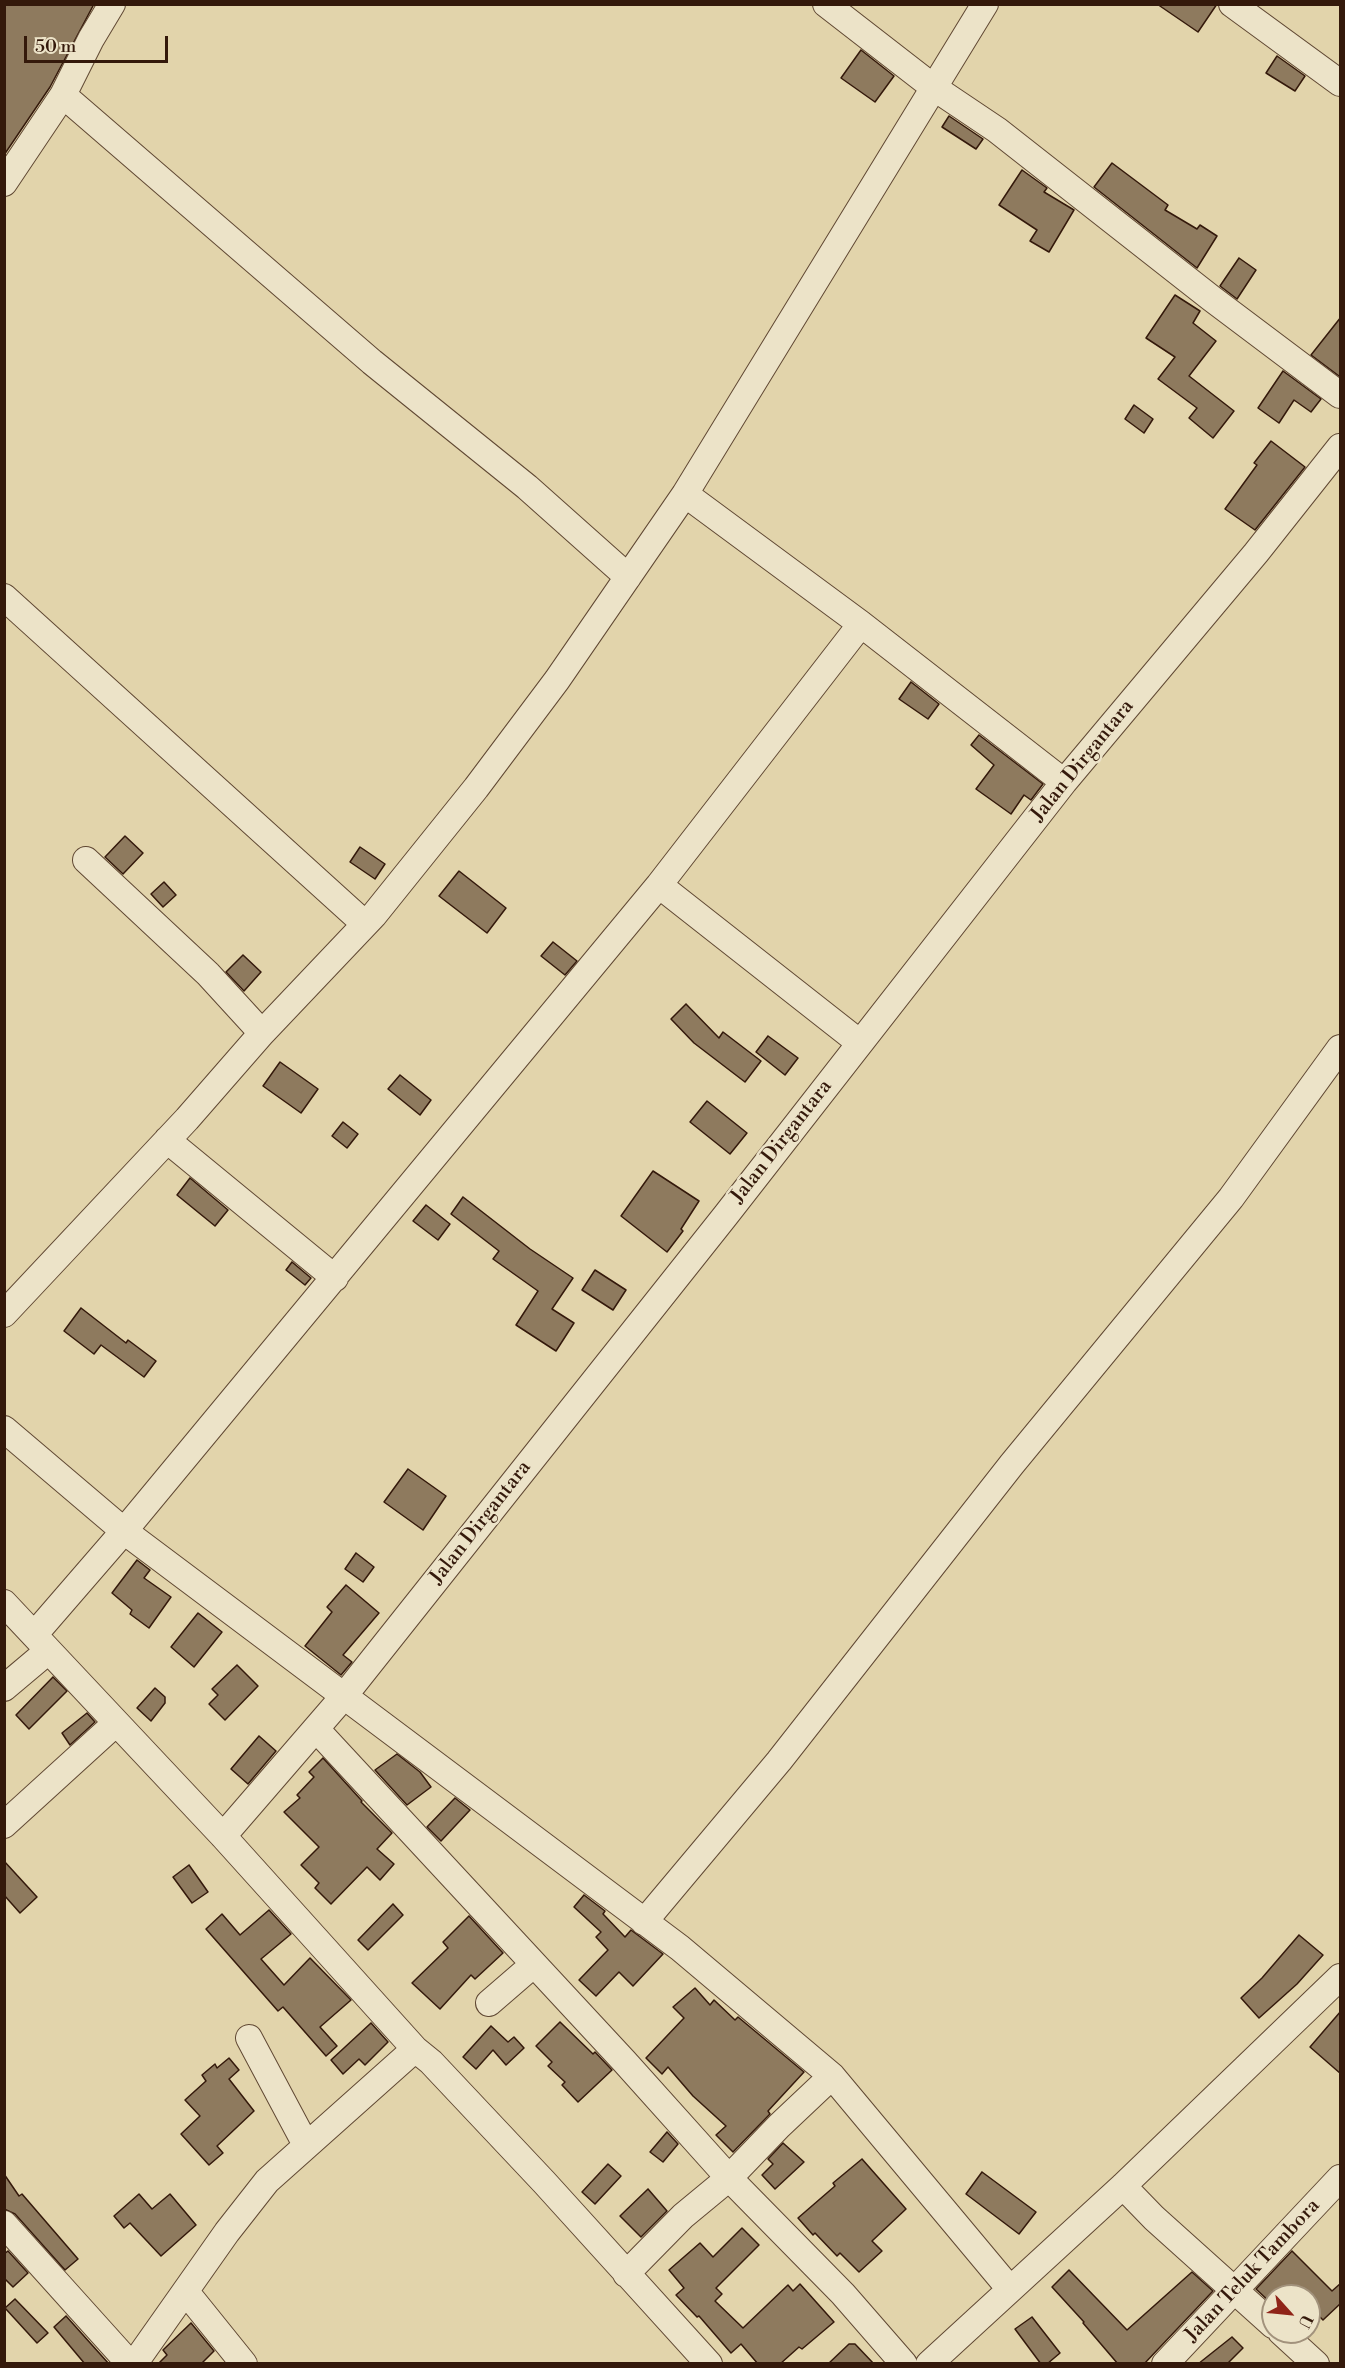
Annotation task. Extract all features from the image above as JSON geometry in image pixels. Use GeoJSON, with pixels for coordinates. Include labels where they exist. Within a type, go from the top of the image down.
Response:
{"type":"FeatureCollection","features":[{"type":"Feature","properties":{"kind":"street"},"geometry":{"type":"LineString","coordinates":[[4,183],[63,95],[91,39],[112,4]]}},
{"type":"Feature","properties":{"kind":"street"},"geometry":{"type":"LineString","coordinates":[[826,4],[933,87],[997,130],[1211,298],[1341,395]]}},
{"type":"Feature","properties":{"kind":"street"},"geometry":{"type":"LineString","coordinates":[[4,1314],[365,924],[476,788],[557,680],[685,494],[985,4]]}},
{"type":"Feature","properties":{"kind":"street"},"geometry":{"type":"LineString","coordinates":[[1232,4],[1341,83]]}},
{"type":"Feature","properties":{"kind":"street"},"geometry":{"type":"LineString","coordinates":[[63,95],[372,362],[527,487],[628,577]]}},
{"type":"Feature","properties":{"kind":"street","name":"Jalan Dirgantara"},"geometry":{"type":"LineString","coordinates":[[223,1836],[344,1696],[1064,782],[1256,553],[1341,447]]}},
{"type":"Feature","properties":{"kind":"street"},"geometry":{"type":"LineString","coordinates":[[685,494],[861,624],[1064,782]]}},
{"type":"Feature","properties":{"kind":"street"},"geometry":{"type":"LineString","coordinates":[[4,597],[365,924]]}},
{"type":"Feature","properties":{"kind":"street"},"geometry":{"type":"LineString","coordinates":[[4,1688],[41,1643],[124,1531],[659,885],[861,624]]}},
{"type":"Feature","properties":{"kind":"street"},"geometry":{"type":"LineString","coordinates":[[86,860],[208,974],[262,1033]]}},
{"type":"Feature","properties":{"kind":"street"},"geometry":{"type":"LineString","coordinates":[[659,885],[860,1042]]}},
{"type":"Feature","properties":{"kind":"street"},"geometry":{"type":"LineString","coordinates":[[644,1922],[779,1761],[1012,1464],[1231,1198],[1341,1048]]}},
{"type":"Feature","properties":{"kind":"street"},"geometry":{"type":"LineString","coordinates":[[167,1140],[335,1278]]}},
{"type":"Feature","properties":{"kind":"street"},"geometry":{"type":"LineString","coordinates":[[4,1429],[124,1531],[680,1948],[832,2076],[1009,2288]]}},
{"type":"Feature","properties":{"kind":"street"},"geometry":{"type":"LineString","coordinates":[[4,1603],[223,1836],[415,2049],[431,2062],[520,2156],[709,2364]]}},
{"type":"Feature","properties":{"kind":"street"},"geometry":{"type":"LineString","coordinates":[[4,1825],[116,1723]]}},
{"type":"Feature","properties":{"kind":"street"},"geometry":{"type":"LineString","coordinates":[[316,1730],[624,2061],[729,2178],[843,2294],[904,2364]]}},
{"type":"Feature","properties":{"kind":"street"},"geometry":{"type":"LineString","coordinates":[[489,2003],[533,1965]]}},
{"type":"Feature","properties":{"kind":"street"},"geometry":{"type":"LineString","coordinates":[[929,2364],[1009,2288],[1123,2186],[1341,1977]]}},
{"type":"Feature","properties":{"kind":"street"},"geometry":{"type":"LineString","coordinates":[[249,2038],[306,2145]]}},
{"type":"Feature","properties":{"kind":"street"},"geometry":{"type":"LineString","coordinates":[[4,2224],[132,2364],[227,2232],[267,2181],[415,2049]]}},
{"type":"Feature","properties":{"kind":"street"},"geometry":{"type":"LineString","coordinates":[[626,2274],[683,2216],[729,2178],[832,2076]]}},
{"type":"Feature","properties":{"kind":"street","name":"Jalan Teluk Tambora"},"geometry":{"type":"LineString","coordinates":[[1165,2364],[1341,2178]]}},
{"type":"Feature","properties":{"kind":"street"},"geometry":{"type":"LineString","coordinates":[[1123,2186],[1154,2218],[1261,2314]]}},
{"type":"Feature","properties":{"kind":"street"},"geometry":{"type":"LineString","coordinates":[[186,2292],[244,2364]]}},
{"type":"Feature","properties":{"kind":"street"},"geometry":{"type":"LineString","coordinates":[[1294,2344],[1316,2364]]}},
{"type":"Feature","properties":{"kind":"building"},"geometry":{"type":"Polygon","coordinates":[[[4,4],[94,4],[50,87],[4,155],[4,4]]]}},
{"type":"Feature","properties":{"kind":"building"},"geometry":{"type":"Polygon","coordinates":[[[1157,4],[1217,4],[1198,32],[1157,4]]]}},
{"type":"Feature","properties":{"kind":"building"},"geometry":{"type":"Polygon","coordinates":[[[861,50],[894,76],[875,102],[841,78],[861,50]]]}},
{"type":"Feature","properties":{"kind":"building"},"geometry":{"type":"Polygon","coordinates":[[[1277,56],[1305,76],[1295,91],[1266,73],[1277,56]]]}},
{"type":"Feature","properties":{"kind":"building"},"geometry":{"type":"Polygon","coordinates":[[[949,116],[983,139],[976,149],[942,127],[949,116]]]}},
{"type":"Feature","properties":{"kind":"building"},"geometry":{"type":"Polygon","coordinates":[[[1112,163],[1168,205],[1165,210],[1197,229],[1200,225],[1217,236],[1197,268],[1094,187],[1112,163]]]}},
{"type":"Feature","properties":{"kind":"building"},"geometry":{"type":"Polygon","coordinates":[[[1022,170],[1047,188],[1044,192],[1074,210],[1049,252],[1030,241],[1037,230],[999,205],[1022,170]]]}},
{"type":"Feature","properties":{"kind":"building"},"geometry":{"type":"Polygon","coordinates":[[[1239,258],[1256,270],[1237,299],[1220,286],[1239,258]]]}},
{"type":"Feature","properties":{"kind":"building"},"geometry":{"type":"Polygon","coordinates":[[[1175,295],[1200,311],[1193,323],[1216,341],[1189,376],[1234,411],[1213,438],[1189,418],[1197,408],[1158,379],[1175,357],[1146,338],[1175,295]]]}},
{"type":"Feature","properties":{"kind":"building"},"geometry":{"type":"Polygon","coordinates":[[[1341,317],[1341,374],[1339,376],[1311,355],[1341,317]]]}},
{"type":"Feature","properties":{"kind":"building"},"geometry":{"type":"Polygon","coordinates":[[[1283,371],[1321,399],[1311,412],[1294,400],[1279,423],[1258,408],[1283,371]]]}},
{"type":"Feature","properties":{"kind":"building"},"geometry":{"type":"Polygon","coordinates":[[[1134,405],[1153,419],[1144,433],[1125,419],[1134,405]]]}},
{"type":"Feature","properties":{"kind":"building"},"geometry":{"type":"Polygon","coordinates":[[[1271,441],[1305,467],[1255,530],[1225,509],[1257,465],[1254,463],[1271,441]]]}},
{"type":"Feature","properties":{"kind":"building"},"geometry":{"type":"Polygon","coordinates":[[[911,682],[939,704],[928,719],[899,699],[911,682]]]}},
{"type":"Feature","properties":{"kind":"building"},"geometry":{"type":"Polygon","coordinates":[[[979,735],[1043,784],[1031,800],[1024,795],[1011,814],[976,789],[994,765],[971,745],[979,735]]]}},
{"type":"Feature","properties":{"kind":"building"},"geometry":{"type":"Polygon","coordinates":[[[125,836],[143,853],[123,874],[105,857],[125,836]]]}},
{"type":"Feature","properties":{"kind":"building"},"geometry":{"type":"Polygon","coordinates":[[[360,847],[385,864],[375,879],[350,862],[360,847]]]}},
{"type":"Feature","properties":{"kind":"building"},"geometry":{"type":"Polygon","coordinates":[[[459,871],[506,908],[487,933],[439,896],[459,871]]]}},
{"type":"Feature","properties":{"kind":"building"},"geometry":{"type":"Polygon","coordinates":[[[164,882],[176,895],[163,907],[151,894],[164,882]]]}},
{"type":"Feature","properties":{"kind":"building"},"geometry":{"type":"Polygon","coordinates":[[[553,942],[577,961],[565,975],[541,956],[553,942]]]}},
{"type":"Feature","properties":{"kind":"building"},"geometry":{"type":"Polygon","coordinates":[[[243,955],[261,972],[244,991],[226,972],[243,955]]]}},
{"type":"Feature","properties":{"kind":"building"},"geometry":{"type":"Polygon","coordinates":[[[686,1004],[719,1038],[723,1032],[761,1061],[745,1082],[694,1043],[671,1019],[686,1004]]]}},
{"type":"Feature","properties":{"kind":"building"},"geometry":{"type":"Polygon","coordinates":[[[768,1036],[798,1058],[785,1075],[756,1052],[768,1036]]]}},
{"type":"Feature","properties":{"kind":"building"},"geometry":{"type":"Polygon","coordinates":[[[280,1062],[318,1089],[301,1113],[263,1086],[280,1062]]]}},
{"type":"Feature","properties":{"kind":"building"},"geometry":{"type":"Polygon","coordinates":[[[400,1075],[431,1100],[420,1115],[388,1089],[400,1075]]]}},
{"type":"Feature","properties":{"kind":"building"},"geometry":{"type":"Polygon","coordinates":[[[707,1101],[747,1133],[730,1154],[690,1122],[707,1101]]]}},
{"type":"Feature","properties":{"kind":"building"},"geometry":{"type":"Polygon","coordinates":[[[343,1122],[358,1134],[347,1148],[332,1136],[343,1122]]]}},
{"type":"Feature","properties":{"kind":"building"},"geometry":{"type":"Polygon","coordinates":[[[653,1171],[699,1201],[681,1229],[683,1231],[667,1252],[621,1216],[653,1171]]]}},
{"type":"Feature","properties":{"kind":"building"},"geometry":{"type":"Polygon","coordinates":[[[190,1178],[228,1210],[215,1226],[177,1195],[190,1178]]]}},
{"type":"Feature","properties":{"kind":"building"},"geometry":{"type":"Polygon","coordinates":[[[463,1197],[530,1249],[573,1278],[552,1309],[574,1323],[556,1351],[516,1325],[538,1291],[493,1259],[499,1251],[451,1214],[463,1197]]]}},
{"type":"Feature","properties":{"kind":"building"},"geometry":{"type":"Polygon","coordinates":[[[426,1205],[450,1224],[438,1240],[413,1221],[426,1205]]]}},
{"type":"Feature","properties":{"kind":"building"},"geometry":{"type":"Polygon","coordinates":[[[292,1262],[311,1278],[305,1285],[286,1270],[292,1262]]]}},
{"type":"Feature","properties":{"kind":"building"},"geometry":{"type":"Polygon","coordinates":[[[595,1270],[626,1290],[613,1310],[582,1290],[595,1270]]]}},
{"type":"Feature","properties":{"kind":"building"},"geometry":{"type":"Polygon","coordinates":[[[81,1308],[126,1343],[128,1340],[156,1361],[144,1377],[101,1345],[94,1354],[64,1331],[81,1308]]]}},
{"type":"Feature","properties":{"kind":"building"},"geometry":{"type":"Polygon","coordinates":[[[408,1469],[446,1496],[423,1530],[384,1502],[408,1469]]]}},
{"type":"Feature","properties":{"kind":"building"},"geometry":{"type":"Polygon","coordinates":[[[356,1553],[374,1567],[363,1582],[345,1569],[356,1553]]]}},
{"type":"Feature","properties":{"kind":"building"},"geometry":{"type":"Polygon","coordinates":[[[137,1560],[150,1570],[144,1578],[171,1597],[149,1628],[130,1614],[132,1610],[112,1593],[137,1560]]]}},
{"type":"Feature","properties":{"kind":"building"},"geometry":{"type":"Polygon","coordinates":[[[346,1585],[379,1613],[343,1655],[352,1662],[341,1675],[305,1646],[332,1612],[327,1607],[346,1585]]]}},
{"type":"Feature","properties":{"kind":"building"},"geometry":{"type":"Polygon","coordinates":[[[198,1613],[222,1632],[194,1667],[171,1647],[198,1613]]]}},
{"type":"Feature","properties":{"kind":"building"},"geometry":{"type":"Polygon","coordinates":[[[237,1665],[258,1686],[225,1720],[209,1704],[218,1695],[212,1689],[237,1665]]]}},
{"type":"Feature","properties":{"kind":"building"},"geometry":{"type":"Polygon","coordinates":[[[53,1677],[67,1691],[29,1729],[16,1715],[53,1677]]]}},
{"type":"Feature","properties":{"kind":"building"},"geometry":{"type":"Polygon","coordinates":[[[155,1688],[165,1697],[165,1703],[151,1721],[137,1708],[155,1688]]]}},
{"type":"Feature","properties":{"kind":"building"},"geometry":{"type":"Polygon","coordinates":[[[87,1713],[95,1722],[70,1745],[62,1733],[87,1713]]]}},
{"type":"Feature","properties":{"kind":"building"},"geometry":{"type":"Polygon","coordinates":[[[259,1736],[276,1751],[248,1784],[231,1769],[259,1736]]]}},
{"type":"Feature","properties":{"kind":"building"},"geometry":{"type":"Polygon","coordinates":[[[397,1754],[420,1772],[431,1787],[407,1805],[375,1770],[397,1754]]]}},
{"type":"Feature","properties":{"kind":"building"},"geometry":{"type":"Polygon","coordinates":[[[323,1758],[361,1802],[392,1833],[377,1849],[394,1864],[380,1880],[367,1867],[331,1904],[315,1888],[319,1883],[301,1865],[319,1847],[284,1812],[300,1798],[297,1795],[314,1777],[309,1772],[323,1758]]]}},
{"type":"Feature","properties":{"kind":"building"},"geometry":{"type":"Polygon","coordinates":[[[455,1798],[470,1810],[441,1841],[427,1827],[455,1798]]]}},
{"type":"Feature","properties":{"kind":"building"},"geometry":{"type":"Polygon","coordinates":[[[4,1861],[37,1897],[20,1913],[4,1895],[4,1861]]]}},
{"type":"Feature","properties":{"kind":"building"},"geometry":{"type":"Polygon","coordinates":[[[189,1865],[208,1892],[192,1903],[173,1877],[189,1865]]]}},
{"type":"Feature","properties":{"kind":"building"},"geometry":{"type":"Polygon","coordinates":[[[584,1895],[605,1911],[603,1914],[625,1937],[631,1930],[663,1954],[633,1986],[619,1972],[596,1996],[579,1980],[608,1950],[596,1937],[601,1932],[574,1907],[584,1895]]]}},
{"type":"Feature","properties":{"kind":"building"},"geometry":{"type":"Polygon","coordinates":[[[393,1904],[403,1915],[368,1950],[358,1940],[393,1904]]]}},
{"type":"Feature","properties":{"kind":"building"},"geometry":{"type":"Polygon","coordinates":[[[269,1910],[291,1934],[261,1959],[284,1985],[310,1958],[351,2000],[320,2027],[337,2046],[326,2056],[283,2007],[278,2011],[206,1929],[222,1914],[240,1935],[269,1910]]]}},
{"type":"Feature","properties":{"kind":"building"},"geometry":{"type":"Polygon","coordinates":[[[469,1916],[503,1953],[475,1979],[471,1975],[440,2009],[412,1983],[448,1948],[443,1942],[469,1916]]]}},
{"type":"Feature","properties":{"kind":"building"},"geometry":{"type":"Polygon","coordinates":[[[1299,1935],[1323,1955],[1297,1984],[1259,2018],[1241,1998],[1262,1978],[1299,1935]]]}},
{"type":"Feature","properties":{"kind":"building"},"geometry":{"type":"Polygon","coordinates":[[[695,1988],[710,2005],[714,2000],[735,2020],[738,2017],[804,2072],[768,2111],[770,2114],[733,2152],[716,2135],[726,2126],[693,2096],[668,2067],[662,2074],[646,2058],[684,2018],[673,2007],[695,1988]]]}},
{"type":"Feature","properties":{"kind":"building"},"geometry":{"type":"Polygon","coordinates":[[[1341,2011],[1341,2074],[1310,2047],[1341,2011]]]}},
{"type":"Feature","properties":{"kind":"building"},"geometry":{"type":"Polygon","coordinates":[[[560,2022],[612,2070],[578,2102],[562,2085],[565,2082],[548,2066],[552,2062],[536,2046],[560,2022]]]}},
{"type":"Feature","properties":{"kind":"building"},"geometry":{"type":"Polygon","coordinates":[[[371,2023],[388,2042],[365,2065],[359,2059],[343,2074],[331,2060],[371,2023]]]}},
{"type":"Feature","properties":{"kind":"building"},"geometry":{"type":"Polygon","coordinates":[[[491,2026],[508,2042],[514,2037],[524,2048],[506,2065],[493,2050],[476,2069],[463,2057],[491,2026]]]}},
{"type":"Feature","properties":{"kind":"building"},"geometry":{"type":"Polygon","coordinates":[[[229,2058],[239,2070],[229,2079],[254,2111],[217,2146],[223,2153],[209,2165],[181,2134],[200,2116],[185,2100],[206,2081],[202,2075],[215,2064],[217,2068],[229,2058]]]}},
{"type":"Feature","properties":{"kind":"building"},"geometry":{"type":"Polygon","coordinates":[[[667,2132],[678,2144],[663,2162],[650,2152],[667,2132]]]}},
{"type":"Feature","properties":{"kind":"building"},"geometry":{"type":"Polygon","coordinates":[[[783,2143],[804,2162],[775,2189],[762,2175],[773,2164],[768,2159],[783,2143]]]}},
{"type":"Feature","properties":{"kind":"building"},"geometry":{"type":"Polygon","coordinates":[[[862,2159],[906,2209],[872,2241],[882,2251],[859,2272],[840,2253],[837,2256],[815,2233],[813,2235],[798,2218],[835,2186],[833,2183],[862,2159]]]}},
{"type":"Feature","properties":{"kind":"building"},"geometry":{"type":"Polygon","coordinates":[[[608,2164],[621,2176],[595,2204],[582,2192],[608,2164]]]}},
{"type":"Feature","properties":{"kind":"building"},"geometry":{"type":"Polygon","coordinates":[[[982,2172],[1036,2212],[1019,2234],[966,2194],[982,2172]]]}},
{"type":"Feature","properties":{"kind":"building"},"geometry":{"type":"Polygon","coordinates":[[[4,2174],[19,2196],[22,2194],[78,2259],[65,2270],[15,2214],[4,2209],[4,2174]]]}},
{"type":"Feature","properties":{"kind":"building"},"geometry":{"type":"Polygon","coordinates":[[[648,2189],[667,2211],[641,2237],[620,2216],[648,2189]]]}},
{"type":"Feature","properties":{"kind":"building"},"geometry":{"type":"Polygon","coordinates":[[[139,2194],[152,2209],[170,2194],[196,2225],[161,2256],[130,2223],[124,2228],[114,2216],[139,2194]]]}},
{"type":"Feature","properties":{"kind":"building"},"geometry":{"type":"Polygon","coordinates":[[[742,2228],[759,2245],[716,2288],[722,2294],[715,2301],[743,2328],[788,2285],[793,2291],[800,2284],[834,2322],[780,2364],[758,2364],[741,2344],[731,2353],[699,2316],[697,2317],[676,2295],[684,2288],[669,2270],[700,2243],[713,2257],[742,2228]]]}},
{"type":"Feature","properties":{"kind":"building"},"geometry":{"type":"Polygon","coordinates":[[[8,2251],[28,2273],[13,2287],[4,2278],[4,2254],[8,2251]]]}},
{"type":"Feature","properties":{"kind":"building"},"geometry":{"type":"Polygon","coordinates":[[[1292,2251],[1332,2291],[1341,2283],[1341,2303],[1323,2320],[1321,2318],[1321,2284],[1261,2284],[1261,2294],[1256,2289],[1292,2251]]]}},
{"type":"Feature","properties":{"kind":"building"},"geometry":{"type":"Polygon","coordinates":[[[1069,2270],[1127,2330],[1192,2272],[1213,2291],[1144,2364],[1118,2364],[1052,2287],[1069,2270]]]}},
{"type":"Feature","properties":{"kind":"building"},"geometry":{"type":"Polygon","coordinates":[[[15,2299],[48,2333],[37,2343],[5,2308],[15,2299]]]}},
{"type":"Feature","properties":{"kind":"building"},"geometry":{"type":"Polygon","coordinates":[[[66,2316],[109,2364],[85,2364],[54,2327],[66,2316]]]}},
{"type":"Feature","properties":{"kind":"building"},"geometry":{"type":"Polygon","coordinates":[[[1032,2317],[1060,2353],[1047,2364],[1041,2364],[1015,2329],[1032,2317]]]}},
{"type":"Feature","properties":{"kind":"building"},"geometry":{"type":"Polygon","coordinates":[[[191,2323],[214,2351],[201,2364],[158,2364],[167,2355],[163,2350],[191,2323]]]}},
{"type":"Feature","properties":{"kind":"building"},"geometry":{"type":"Polygon","coordinates":[[[1232,2337],[1243,2348],[1227,2364],[1198,2364],[1232,2337]]]}},
{"type":"Feature","properties":{"kind":"building"},"geometry":{"type":"Polygon","coordinates":[[[849,2344],[855,2344],[874,2364],[828,2364],[849,2344]]]}}]}
